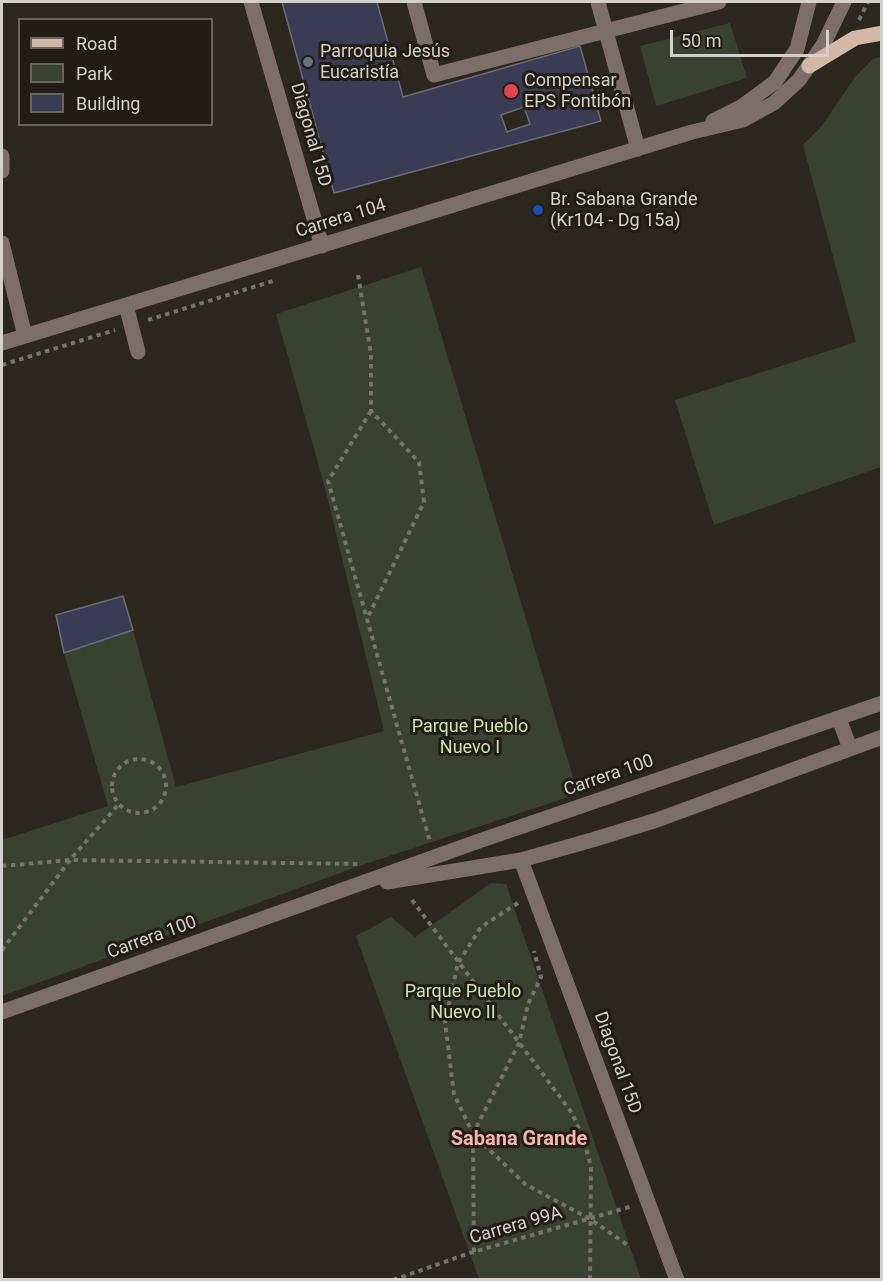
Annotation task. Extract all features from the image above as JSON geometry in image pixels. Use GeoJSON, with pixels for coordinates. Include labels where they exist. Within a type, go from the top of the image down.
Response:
{"type":"FeatureCollection","features":[{"type":"Feature","properties":{"kind":"main road"},"geometry":{"type":"LineString","coordinates":[[809,66],[855,38],[882,33]]}},
{"type":"Feature","properties":{"kind":"street","name":"Diagonal 15D"},"geometry":{"type":"LineString","coordinates":[[252,2],[322,246]]}},
{"type":"Feature","properties":{"kind":"street"},"geometry":{"type":"LineString","coordinates":[[414,2],[434,75],[606,29],[719,2]]}},
{"type":"Feature","properties":{"kind":"street"},"geometry":{"type":"LineString","coordinates":[[598,2],[638,149]]}},
{"type":"Feature","properties":{"kind":"street","name":"Carrera 104"},"geometry":{"type":"LineString","coordinates":[[692,132],[741,106],[775,82],[797,49],[810,2]]}},
{"type":"Feature","properties":{"kind":"street","name":"Carrera 104"},"geometry":{"type":"LineString","coordinates":[[2,343],[692,132],[743,120],[760,112],[789,90],[823,45],[844,2]]}},
{"type":"Feature","properties":{"kind":"street"},"geometry":{"type":"LineString","coordinates":[[2,156],[2,171]]}},
{"type":"Feature","properties":{"kind":"street"},"geometry":{"type":"LineString","coordinates":[[2,243],[25,336]]}},
{"type":"Feature","properties":{"kind":"street"},"geometry":{"type":"LineString","coordinates":[[126,305],[138,352]]}},
{"type":"Feature","properties":{"kind":"street","name":"Carrera 100"},"geometry":{"type":"LineString","coordinates":[[2,1012],[349,888],[882,703]]}},
{"type":"Feature","properties":{"kind":"street"},"geometry":{"type":"LineString","coordinates":[[839,718],[850,748]]}},
{"type":"Feature","properties":{"kind":"street","name":"Carrera 100"},"geometry":{"type":"LineString","coordinates":[[349,888],[521,860],[657,820],[882,737]]}},
{"type":"Feature","properties":{"kind":"street","name":"Diagonal 15D"},"geometry":{"type":"LineString","coordinates":[[521,860],[677,1280]]}},
{"type":"Feature","properties":{"kind":"path"},"geometry":{"type":"LineString","coordinates":[[358,275],[371,354],[371,411],[328,481],[435,858]]}},
{"type":"Feature","properties":{"kind":"path"},"geometry":{"type":"LineString","coordinates":[[367,619],[424,502],[419,462],[371,411]]}},
{"type":"Feature","properties":{"kind":"path"},"geometry":{"type":"LineString","coordinates":[[137,759],[145,760],[160,768],[167,785],[165,795],[154,809],[135,813],[119,804],[112,789],[116,772],[121,766],[137,759]]}},
{"type":"Feature","properties":{"kind":"path"},"geometry":{"type":"LineString","coordinates":[[2,950],[70,860],[119,804]]}},
{"type":"Feature","properties":{"kind":"path"},"geometry":{"type":"LineString","coordinates":[[2,866],[70,860],[365,864]]}},
{"type":"Feature","properties":{"kind":"path"},"geometry":{"type":"LineString","coordinates":[[412,900],[572,1113],[583,1138],[591,1166],[590,1280]]}},
{"type":"Feature","properties":{"kind":"path"},"geometry":{"type":"LineString","coordinates":[[522,913],[519,902],[513,904],[481,927],[458,963],[445,1022],[454,1094],[472,1134],[525,1185],[590,1219],[629,1246]]}},
{"type":"Feature","properties":{"kind":"path"},"geometry":{"type":"LineString","coordinates":[[474,1252],[472,1134],[519,1043],[528,1004],[541,977],[532,945]]}},
{"type":"Feature","properties":{"kind":"path","name":"Carrera 99A"},"geometry":{"type":"LineString","coordinates":[[393,1280],[474,1252],[648,1201]]}},
{"type":"Feature","properties":{"kind":"green space"},"geometry":{"type":"Polygon","coordinates":[[[730,23],[747,78],[656,106],[640,46],[730,23]]]}},
{"type":"Feature","properties":{"kind":"green space"},"geometry":{"type":"Polygon","coordinates":[[[881,57],[881,467],[714,525],[675,400],[856,342],[803,145],[821,127],[855,77],[873,59],[881,57]]]}},
{"type":"Feature","properties":{"kind":"green space","name":"Parque Pueblo Nuevo I"},"geometry":{"type":"Polygon","coordinates":[[[421,267],[578,794],[365,864],[2,996],[2,840],[108,806],[64,653],[133,630],[176,787],[384,731],[325,488],[276,314],[421,267]]]}},
{"type":"Feature","properties":{"kind":"green space","name":"Parque Pueblo Nuevo II"},"geometry":{"type":"Polygon","coordinates":[[[491,883],[506,884],[641,1279],[479,1279],[356,936],[391,917],[415,937],[491,883]]]}},
{"type":"Feature","properties":{"kind":"building"},"geometry":{"type":"Polygon","coordinates":[[[282,2],[377,2],[403,97],[580,46],[601,121],[334,193],[282,2]]]}},
{"type":"Feature","properties":{"kind":"building"},"geometry":{"type":"Polygon","coordinates":[[[524,107],[530,124],[507,132],[501,115],[524,107]]]}},
{"type":"Feature","properties":{"kind":"building"},"geometry":{"type":"Polygon","coordinates":[[[123,596],[133,630],[64,653],[56,615],[123,596]]]}},
{"type":"Feature","properties":{"kind":"place","name":"Parroquia Jesús Eucaristía"},"geometry":{"type":"Point","coordinates":[308,62]}},
{"type":"Feature","properties":{"kind":"place","name":"Compensar EPS Fontibón"},"geometry":{"type":"Point","coordinates":[511,91]}},
{"type":"Feature","properties":{"kind":"place","name":"Br. Sabana Grande (Kr104 - Dg 15a)"},"geometry":{"type":"Point","coordinates":[538,210]}},
{"type":"Feature","properties":{"kind":"district","name":"Sabana Grande"},"geometry":{"type":"Point","coordinates":[519,1140]}}]}
